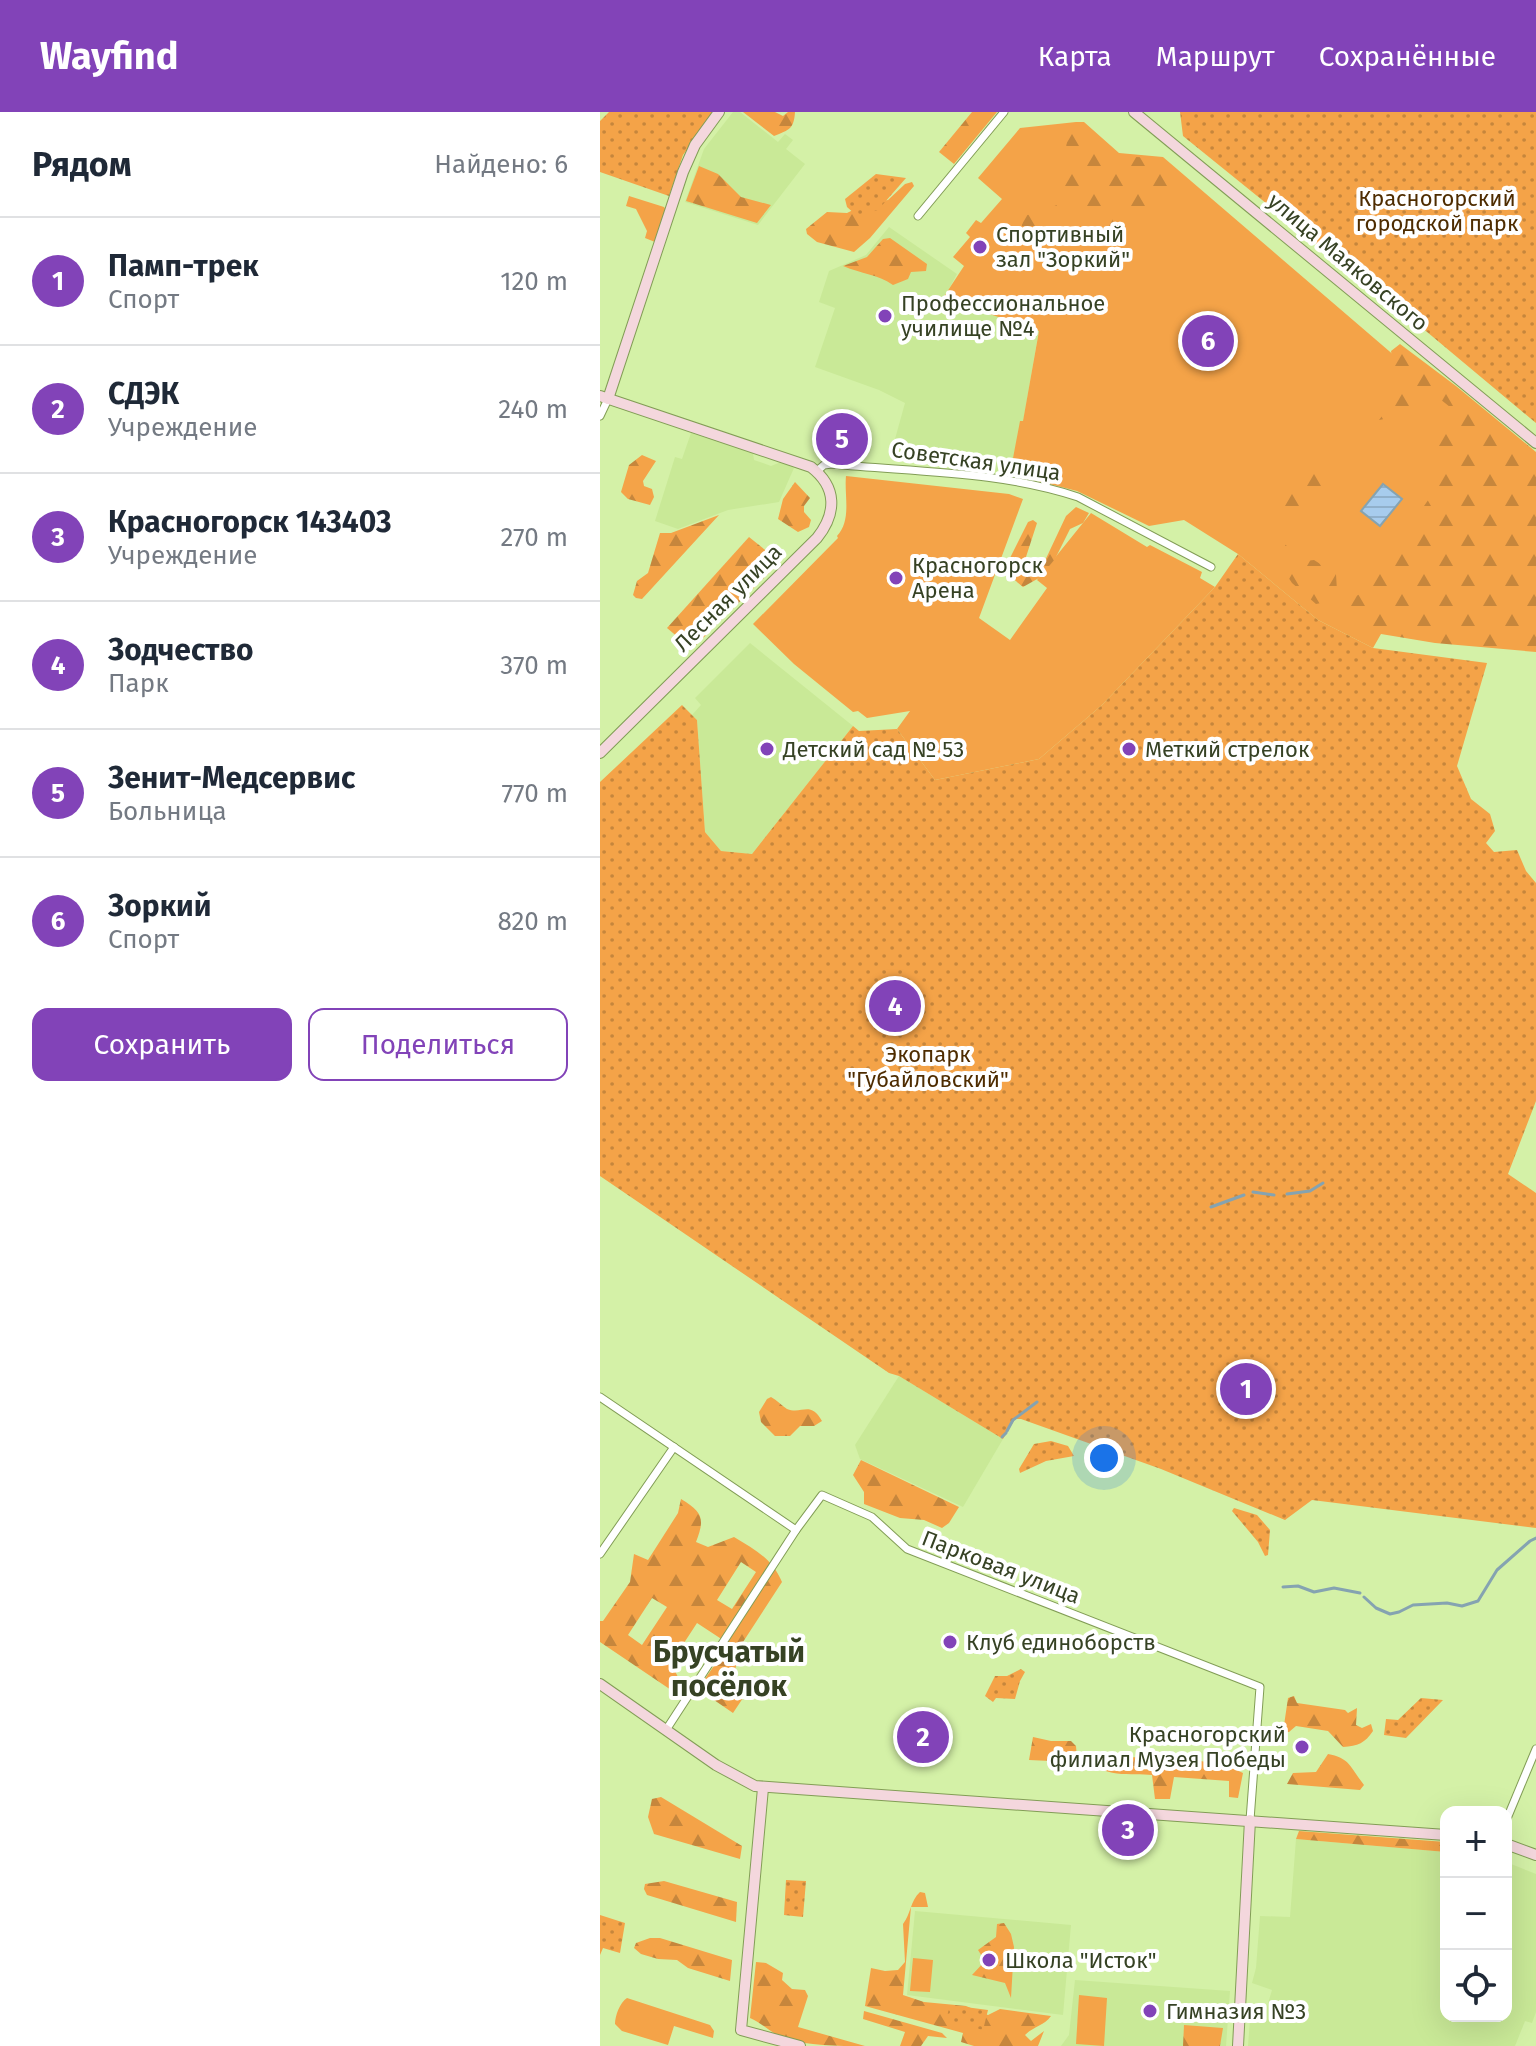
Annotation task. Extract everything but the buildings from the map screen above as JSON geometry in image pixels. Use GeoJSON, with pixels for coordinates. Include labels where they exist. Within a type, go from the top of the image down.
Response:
{"type":"FeatureCollection","features":[{"type":"Feature","properties":{"kind":"street"},"geometry":{"type":"LineString","coordinates":[[600,416],[683,172],[695,145],[719,112]]}},
{"type":"Feature","properties":{"kind":"street"},"geometry":{"type":"LineString","coordinates":[[918,216],[1004,112]]}},
{"type":"Feature","properties":{"kind":"street","name":"улица Маяковского"},"geometry":{"type":"LineString","coordinates":[[1134,112],[1536,443]]}},
{"type":"Feature","properties":{"kind":"street"},"geometry":{"type":"LineString","coordinates":[[604,398],[801,462],[817,471]]}},
{"type":"Feature","properties":{"kind":"street","name":"Советская улица"},"geometry":{"type":"LineString","coordinates":[[817,471],[824,465],[832,464],[956,475],[1057,491],[1078,497],[1211,567]]}},
{"type":"Feature","properties":{"kind":"street","name":"Лесная улица"},"geometry":{"type":"LineString","coordinates":[[600,753],[824,530],[831,515],[832,500],[826,481],[817,471]]}},
{"type":"Feature","properties":{"kind":"street"},"geometry":{"type":"LineString","coordinates":[[600,1397],[796,1530],[666,1730]]}},
{"type":"Feature","properties":{"kind":"street"},"geometry":{"type":"LineString","coordinates":[[600,1554],[674,1447]]}},
{"type":"Feature","properties":{"kind":"street","name":"Парковая улица"},"geometry":{"type":"LineString","coordinates":[[796,1530],[822,1495],[872,1517],[907,1549],[1260,1687],[1250,1820]]}},
{"type":"Feature","properties":{"kind":"street"},"geometry":{"type":"LineString","coordinates":[[600,1684],[745,1783],[763,1788],[1440,1835]]}},
{"type":"Feature","properties":{"kind":"street"},"geometry":{"type":"LineString","coordinates":[[1512,1806],[1536,1749]]}},
{"type":"Feature","properties":{"kind":"street"},"geometry":{"type":"LineString","coordinates":[[763,1788],[741,2030],[800,2046]]}},
{"type":"Feature","properties":{"kind":"street"},"geometry":{"type":"LineString","coordinates":[[1238,2046],[1250,1820]]}},
{"type":"Feature","properties":{"kind":"street"},"geometry":{"type":"LineString","coordinates":[[1512,1846],[1536,1855]]}},
{"type":"Feature","properties":{"kind":"shaded area"},"geometry":{"type":"Polygon","coordinates":[[[733,112],[740,112],[778,142],[785,134],[793,140],[786,149],[805,164],[758,225],[685,202],[704,149],[733,112]]]}},
{"type":"Feature","properties":{"kind":"shaded area"},"geometry":{"type":"Polygon","coordinates":[[[889,227],[957,274],[944,298],[1039,330],[1023,422],[1010,474],[890,457],[905,403],[879,390],[815,367],[835,308],[819,302],[829,271],[866,255],[889,227]]]}},
{"type":"Feature","properties":{"kind":"shaded area"},"geometry":{"type":"Polygon","coordinates":[[[691,433],[753,453],[754,460],[771,466],[781,462],[794,468],[779,502],[728,510],[678,529],[655,521],[675,457],[682,459],[691,433]]]}},
{"type":"Feature","properties":{"kind":"shaded area","name":"Детский сад № 53"},"geometry":{"type":"Polygon","coordinates":[[[750,643],[853,726],[752,854],[721,851],[705,832],[697,720],[692,715],[701,705],[695,698],[750,643]]]}},
{"type":"Feature","properties":{"kind":"shaded area"},"geometry":{"type":"Polygon","coordinates":[[[899,1376],[1003,1439],[963,1507],[860,1459],[855,1445],[899,1376]]]}},
{"type":"Feature","properties":{"kind":"shaded area"},"geometry":{"type":"Polygon","coordinates":[[[1296,1839],[1440,1851],[1440,2022],[1512,2022],[1512,1864],[1536,1874],[1536,2012],[1532,2023],[1525,2021],[1515,2046],[1248,2046],[1251,2007],[1266,2010],[1272,1990],[1252,1983],[1260,1916],[1290,1917],[1296,1839]]]}},
{"type":"Feature","properties":{"kind":"shaded area","name":"Школа \"Исток\""},"geometry":{"type":"Polygon","coordinates":[[[915,1911],[1071,1925],[1063,2015],[907,1995],[915,1911]]]}},
{"type":"Feature","properties":{"kind":"shaded area","name":"Гимназия №3"},"geometry":{"type":"Polygon","coordinates":[[[1075,1980],[1230,1991],[1226,2046],[1061,2046],[1069,2035],[1075,1980]]]}},
{"type":"Feature","properties":{"kind":"green space"},"geometry":{"type":"Polygon","coordinates":[[[609,112],[714,112],[683,155],[669,196],[600,172],[600,121],[609,112]]]}},
{"type":"Feature","properties":{"kind":"green space"},"geometry":{"type":"Polygon","coordinates":[[[743,112],[775,112],[783,116],[795,112],[790,128],[774,136],[743,112]]]}},
{"type":"Feature","properties":{"kind":"green space"},"geometry":{"type":"Polygon","coordinates":[[[972,112],[997,112],[954,164],[939,152],[972,112]]]}},
{"type":"Feature","properties":{"kind":"green space","name":"Красногорский городской парк"},"geometry":{"type":"Polygon","coordinates":[[[1180,112],[1536,112],[1536,423],[1341,260],[1334,258],[1183,136],[1180,112]]]}},
{"type":"Feature","properties":{"kind":"green space"},"geometry":{"type":"Polygon","coordinates":[[[1084,122],[1119,153],[1163,157],[1516,460],[1373,648],[1318,620],[1238,554],[1184,520],[1149,526],[1077,491],[1010,474],[1039,331],[943,298],[964,266],[953,257],[970,237],[966,233],[976,220],[981,223],[1002,199],[978,178],[1020,128],[1084,122]]]}},
{"type":"Feature","properties":{"kind":"green space"},"geometry":{"type":"Polygon","coordinates":[[[1062,128],[1086,130],[1091,144],[1110,156],[1161,158],[1175,175],[1176,195],[1168,209],[1159,214],[1146,206],[1121,207],[1112,211],[1113,223],[1108,227],[1098,215],[1074,205],[1051,225],[1041,229],[1038,239],[1028,244],[1018,243],[1015,238],[1021,230],[1024,215],[1044,214],[1047,209],[1057,205],[1067,141],[1062,128]]]}},
{"type":"Feature","properties":{"kind":"green space"},"geometry":{"type":"Polygon","coordinates":[[[699,166],[718,174],[741,197],[771,205],[757,223],[686,201],[699,166]]]}},
{"type":"Feature","properties":{"kind":"green space"},"geometry":{"type":"Polygon","coordinates":[[[876,174],[906,178],[878,210],[857,216],[847,207],[845,199],[876,174]]]}},
{"type":"Feature","properties":{"kind":"green space"},"geometry":{"type":"Polygon","coordinates":[[[912,182],[914,186],[870,238],[854,252],[817,242],[807,234],[806,229],[827,212],[847,213],[867,203],[888,200],[905,184],[912,182]]]}},
{"type":"Feature","properties":{"kind":"green space"},"geometry":{"type":"Polygon","coordinates":[[[629,196],[666,210],[655,242],[645,238],[647,231],[636,209],[626,206],[629,196]]]}},
{"type":"Feature","properties":{"kind":"green space"},"geometry":{"type":"Polygon","coordinates":[[[890,238],[927,264],[926,271],[911,272],[908,279],[893,285],[843,266],[867,257],[883,239],[890,238]]]}},
{"type":"Feature","properties":{"kind":"green space"},"geometry":{"type":"Polygon","coordinates":[[[1400,344],[1536,452],[1536,652],[1435,643],[1381,634],[1339,613],[1350,599],[1368,590],[1370,583],[1420,519],[1424,506],[1440,483],[1442,470],[1432,441],[1455,418],[1455,411],[1440,399],[1421,395],[1404,415],[1379,420],[1398,395],[1391,351],[1400,344]]]}},
{"type":"Feature","properties":{"kind":"green space"},"geometry":{"type":"Polygon","coordinates":[[[642,455],[656,461],[643,481],[644,486],[652,489],[654,497],[650,505],[628,499],[621,492],[629,465],[642,455]]]}},
{"type":"Feature","properties":{"kind":"green space"},"geometry":{"type":"Polygon","coordinates":[[[1316,462],[1330,477],[1317,492],[1307,495],[1300,513],[1289,518],[1268,512],[1307,465],[1316,462]]]}},
{"type":"Feature","properties":{"kind":"green space"},"geometry":{"type":"Polygon","coordinates":[[[846,476],[1009,494],[1023,499],[979,618],[1010,640],[1047,588],[1037,580],[1091,513],[1147,547],[1150,545],[1202,572],[1200,578],[1215,587],[1102,705],[1039,759],[935,780],[897,729],[910,711],[867,718],[858,711],[853,712],[794,664],[753,624],[838,538],[846,515],[846,476]]]}},
{"type":"Feature","properties":{"kind":"green space"},"geometry":{"type":"Polygon","coordinates":[[[795,482],[810,498],[804,506],[804,512],[811,520],[809,527],[798,532],[778,519],[783,499],[795,482]]]}},
{"type":"Feature","properties":{"kind":"green space"},"geometry":{"type":"Polygon","coordinates":[[[1076,507],[1089,513],[1083,523],[1070,529],[1055,559],[1039,578],[1023,587],[1005,572],[1028,522],[1033,520],[1037,523],[1025,560],[1042,567],[1066,516],[1076,507]]]}},
{"type":"Feature","properties":{"kind":"green space"},"geometry":{"type":"Polygon","coordinates":[[[719,515],[642,599],[633,595],[637,581],[648,573],[660,533],[671,533],[719,515]]]}},
{"type":"Feature","properties":{"kind":"green space"},"geometry":{"type":"Polygon","coordinates":[[[1269,531],[1278,534],[1291,552],[1305,561],[1314,560],[1336,574],[1337,591],[1326,602],[1316,604],[1292,583],[1263,539],[1269,531]]]}},
{"type":"Feature","properties":{"kind":"green space"},"geometry":{"type":"Polygon","coordinates":[[[749,537],[774,557],[776,566],[692,649],[667,628],[749,537]]]}},
{"type":"Feature","properties":{"kind":"green space","name":"Экопарк \"Губайловский\""},"geometry":{"type":"Polygon","coordinates":[[[1238,554],[1318,620],[1373,648],[1487,663],[1457,766],[1471,799],[1490,814],[1495,831],[1486,843],[1494,852],[1517,850],[1526,871],[1536,883],[1536,1101],[1508,1174],[1536,1193],[1536,1528],[1312,1500],[1285,1520],[1161,1469],[1021,1419],[1015,1419],[1003,1439],[899,1376],[889,1373],[600,1176],[600,782],[682,705],[697,720],[705,832],[721,851],[752,854],[853,726],[859,731],[897,729],[935,780],[1039,759],[1102,705],[1215,587],[1238,554]]]}},
{"type":"Feature","properties":{"kind":"green space"},"geometry":{"type":"Polygon","coordinates":[[[771,1397],[787,1409],[814,1411],[822,1421],[814,1426],[800,1426],[790,1436],[775,1436],[761,1422],[759,1412],[771,1397]]]}},
{"type":"Feature","properties":{"kind":"green space"},"geometry":{"type":"Polygon","coordinates":[[[1051,1441],[1068,1446],[1074,1456],[1046,1461],[1020,1473],[1019,1469],[1034,1444],[1051,1441]]]}},
{"type":"Feature","properties":{"kind":"green space"},"geometry":{"type":"Polygon","coordinates":[[[861,1460],[959,1507],[942,1528],[924,1520],[900,1518],[864,1504],[864,1492],[853,1475],[861,1460]]]}},
{"type":"Feature","properties":{"kind":"green space"},"geometry":{"type":"Polygon","coordinates":[[[681,1499],[694,1508],[700,1517],[701,1527],[696,1542],[708,1547],[734,1537],[768,1561],[782,1582],[743,1642],[732,1680],[753,1683],[733,1713],[698,1689],[729,1644],[697,1623],[669,1666],[673,1667],[680,1681],[677,1694],[600,1642],[600,1621],[630,1582],[634,1554],[648,1560],[678,1513],[681,1499]],[[741,1562],[717,1600],[732,1609],[756,1572],[741,1562]],[[652,1598],[628,1635],[642,1645],[667,1607],[652,1598]]]}},
{"type":"Feature","properties":{"kind":"green space"},"geometry":{"type":"Polygon","coordinates":[[[1234,1508],[1257,1515],[1270,1530],[1268,1555],[1265,1556],[1258,1542],[1232,1511],[1234,1508]]]}},
{"type":"Feature","properties":{"kind":"green space"},"geometry":{"type":"Polygon","coordinates":[[[1021,1669],[1025,1672],[1015,1699],[996,1698],[993,1702],[985,1696],[995,1676],[1007,1676],[1021,1669]]]}},
{"type":"Feature","properties":{"kind":"green space"},"geometry":{"type":"Polygon","coordinates":[[[1294,1696],[1297,1703],[1348,1713],[1357,1708],[1356,1725],[1362,1728],[1371,1724],[1373,1731],[1361,1743],[1343,1747],[1328,1731],[1296,1726],[1289,1732],[1283,1732],[1288,1698],[1294,1696]]]}},
{"type":"Feature","properties":{"kind":"green space"},"geometry":{"type":"Polygon","coordinates":[[[1421,1698],[1443,1700],[1406,1738],[1384,1735],[1386,1719],[1398,1720],[1421,1698]]]}},
{"type":"Feature","properties":{"kind":"green space"},"geometry":{"type":"Polygon","coordinates":[[[1033,1737],[1071,1741],[1076,1746],[1077,1758],[1072,1762],[1029,1760],[1033,1737]]]}},
{"type":"Feature","properties":{"kind":"green space"},"geometry":{"type":"Polygon","coordinates":[[[1328,1754],[1349,1764],[1364,1785],[1360,1790],[1287,1784],[1293,1773],[1316,1772],[1328,1754]]]}},
{"type":"Feature","properties":{"kind":"green space"},"geometry":{"type":"Polygon","coordinates":[[[1093,1757],[1191,1760],[1243,1773],[1238,1798],[1229,1797],[1229,1781],[1174,1777],[1170,1799],[1155,1799],[1152,1775],[1108,1772],[1096,1764],[1093,1757]]]}},
{"type":"Feature","properties":{"kind":"green space"},"geometry":{"type":"Polygon","coordinates":[[[661,1797],[742,1846],[740,1859],[654,1834],[648,1817],[652,1799],[661,1797]]]}},
{"type":"Feature","properties":{"kind":"green space"},"geometry":{"type":"Polygon","coordinates":[[[1299,1831],[1440,1842],[1440,1851],[1296,1839],[1299,1831]]]}},
{"type":"Feature","properties":{"kind":"green space"},"geometry":{"type":"Polygon","coordinates":[[[786,1880],[806,1881],[803,1917],[784,1915],[786,1880]]]}},
{"type":"Feature","properties":{"kind":"green space"},"geometry":{"type":"Polygon","coordinates":[[[664,1881],[737,1902],[736,1922],[647,1895],[645,1884],[664,1881]]]}},
{"type":"Feature","properties":{"kind":"green space"},"geometry":{"type":"Polygon","coordinates":[[[920,1892],[925,1893],[928,1907],[911,1907],[920,1892]]]}},
{"type":"Feature","properties":{"kind":"green space"},"geometry":{"type":"Polygon","coordinates":[[[911,1908],[903,1995],[924,2002],[966,2006],[988,2015],[1000,2009],[1051,2016],[1025,2035],[1031,2041],[1044,2031],[1038,2046],[974,2046],[961,2042],[963,2033],[865,2006],[871,1968],[898,1970],[905,1962],[903,1924],[911,1908]]]}},
{"type":"Feature","properties":{"kind":"green space"},"geometry":{"type":"Polygon","coordinates":[[[600,1915],[625,1923],[620,1953],[603,1948],[600,1955],[600,1915]]]}},
{"type":"Feature","properties":{"kind":"green space"},"geometry":{"type":"Polygon","coordinates":[[[1004,1923],[1014,1947],[1011,1998],[1005,1983],[972,1975],[985,1961],[978,1950],[996,1937],[997,1924],[1004,1923]]]}},
{"type":"Feature","properties":{"kind":"green space"},"geometry":{"type":"Polygon","coordinates":[[[660,1938],[732,1960],[730,1981],[688,1968],[677,1960],[641,1954],[634,1948],[636,1943],[660,1938]]]}},
{"type":"Feature","properties":{"kind":"green space"},"geometry":{"type":"Polygon","coordinates":[[[913,1958],[933,1960],[930,1992],[910,1991],[913,1958]]]}},
{"type":"Feature","properties":{"kind":"green space"},"geometry":{"type":"Polygon","coordinates":[[[756,1962],[766,1963],[783,1973],[782,1980],[792,1989],[805,1990],[808,1996],[798,2027],[865,2046],[793,2041],[750,2018],[756,1962]]]}},
{"type":"Feature","properties":{"kind":"green space"},"geometry":{"type":"Polygon","coordinates":[[[1079,1995],[1107,1998],[1104,2046],[1076,2044],[1079,1995]]]}},
{"type":"Feature","properties":{"kind":"green space"},"geometry":{"type":"Polygon","coordinates":[[[627,1998],[710,2025],[714,2031],[713,2038],[674,2026],[668,2045],[622,2031],[615,2021],[620,2006],[627,1998]]]}},
{"type":"Feature","properties":{"kind":"green space"},"geometry":{"type":"Polygon","coordinates":[[[950,2005],[988,2010],[983,2030],[946,2020],[950,2005]]]}},
{"type":"Feature","properties":{"kind":"green space"},"geometry":{"type":"Polygon","coordinates":[[[864,2011],[942,2033],[947,2038],[928,2036],[921,2046],[900,2046],[905,2032],[863,2019],[864,2011]]]}},
{"type":"Feature","properties":{"kind":"green space"},"geometry":{"type":"Polygon","coordinates":[[[1184,2025],[1223,2028],[1220,2046],[1183,2046],[1184,2025]]]}},
{"type":"Feature","properties":{"kind":"water"},"geometry":{"type":"Polygon","coordinates":[[[1383,484],[1402,499],[1380,526],[1361,511],[1383,484]]]}},
{"type":"Feature","properties":{"kind":"waterway"},"geometry":{"type":"LineString","coordinates":[[1287,1194],[1310,1191],[1323,1183]]}},
{"type":"Feature","properties":{"kind":"waterway"},"geometry":{"type":"LineString","coordinates":[[1253,1192],[1274,1195]]}},
{"type":"Feature","properties":{"kind":"waterway"},"geometry":{"type":"LineString","coordinates":[[1211,1207],[1244,1195]]}},
{"type":"Feature","properties":{"kind":"waterway"},"geometry":{"type":"LineString","coordinates":[[1007,1431],[1013,1420],[1037,1402]]}},
{"type":"Feature","properties":{"kind":"waterway"},"geometry":{"type":"LineString","coordinates":[[1002,1437],[1006,1433]]}},
{"type":"Feature","properties":{"kind":"waterway"},"geometry":{"type":"LineString","coordinates":[[1364,1597],[1376,1608],[1390,1614],[1413,1605],[1447,1603],[1462,1606],[1478,1601],[1497,1570],[1536,1538]]}},
{"type":"Feature","properties":{"kind":"waterway"},"geometry":{"type":"LineString","coordinates":[[1283,1587],[1298,1586],[1314,1592],[1334,1588],[1360,1593]]}},
{"type":"Feature","properties":{"kind":"place","name":"Спортивный зал \"Зоркий\""},"geometry":{"type":"Point","coordinates":[980,247]}},
{"type":"Feature","properties":{"kind":"place","name":"Профессиональное училище №4"},"geometry":{"type":"Point","coordinates":[885,316]}},
{"type":"Feature","properties":{"kind":"place","name":"Зоркий"},"geometry":{"type":"Point","coordinates":[1208,341]}},
{"type":"Feature","properties":{"kind":"place","name":"Зенит-Медсервис"},"geometry":{"type":"Point","coordinates":[842,439]}},
{"type":"Feature","properties":{"kind":"place","name":"Красногорск Арена"},"geometry":{"type":"Point","coordinates":[896,578]}},
{"type":"Feature","properties":{"kind":"place","name":"Детский сад № 53"},"geometry":{"type":"Point","coordinates":[767,749]}},
{"type":"Feature","properties":{"kind":"place","name":"Меткий стрелок"},"geometry":{"type":"Point","coordinates":[1129,749]}},
{"type":"Feature","properties":{"kind":"place","name":"Зодчество"},"geometry":{"type":"Point","coordinates":[895,1006]}},
{"type":"Feature","properties":{"kind":"place","name":"Памп-трек"},"geometry":{"type":"Point","coordinates":[1246,1389]}},
{"type":"Feature","properties":{"kind":"place","name":"Клуб единоборств"},"geometry":{"type":"Point","coordinates":[950,1642]}},
{"type":"Feature","properties":{"kind":"place","name":"СДЭК"},"geometry":{"type":"Point","coordinates":[923,1737]}},
{"type":"Feature","properties":{"kind":"place","name":"Красногорский филиал Музея Победы"},"geometry":{"type":"Point","coordinates":[1302,1747]}},
{"type":"Feature","properties":{"kind":"place","name":"Красногорск 143403"},"geometry":{"type":"Point","coordinates":[1128,1830]}},
{"type":"Feature","properties":{"kind":"place","name":"Школа \"Исток\""},"geometry":{"type":"Point","coordinates":[989,1960]}},
{"type":"Feature","properties":{"kind":"place","name":"Гимназия №3"},"geometry":{"type":"Point","coordinates":[1150,2011]}},
{"type":"Feature","properties":{"kind":"district","name":"Брусчатый посёлок"},"geometry":{"type":"Point","coordinates":[729,1669]}}]}
